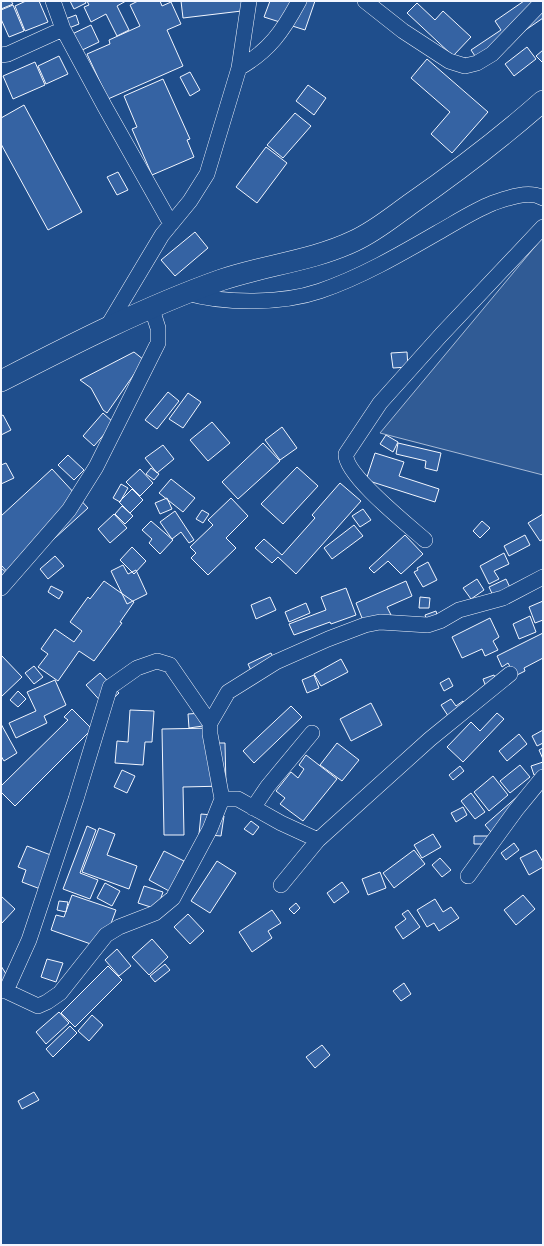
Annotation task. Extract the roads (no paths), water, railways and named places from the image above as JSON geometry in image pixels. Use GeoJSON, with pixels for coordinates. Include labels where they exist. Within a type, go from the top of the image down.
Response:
{"type":"FeatureCollection","features":[{"type":"Feature","properties":{"kind":"main road"},"geometry":{"type":"LineString","coordinates":[[1,381],[107,327],[222,280],[317,256],[354,241],[371,232],[435,187],[508,131],[543,101]]}},
{"type":"Feature","properties":{"kind":"street"},"geometry":{"type":"LineString","coordinates":[[53,1],[63,29],[105,107],[172,224]]}},
{"type":"Feature","properties":{"kind":"street"},"geometry":{"type":"LineString","coordinates":[[107,327],[162,235],[190,201],[206,174],[239,68],[249,1]]}},
{"type":"Feature","properties":{"kind":"street"},"geometry":{"type":"LineString","coordinates":[[239,68],[251,61],[277,38],[299,1]]}},
{"type":"Feature","properties":{"kind":"street"},"geometry":{"type":"LineString","coordinates":[[364,1],[403,31],[449,61],[465,66],[477,63],[492,54],[543,1]]}},
{"type":"Feature","properties":{"kind":"street"},"geometry":{"type":"LineString","coordinates":[[1,54],[8,54],[63,29]]}},
{"type":"Feature","properties":{"kind":"street"},"geometry":{"type":"LineString","coordinates":[[187,294],[220,299],[252,300],[289,299],[319,292],[349,280],[484,207],[507,199],[531,194],[543,198]]}},
{"type":"Feature","properties":{"kind":"street"},"geometry":{"type":"LineString","coordinates":[[424,540],[364,484],[350,468],[345,459],[346,454],[380,403],[441,335],[543,227]]}},
{"type":"Feature","properties":{"kind":"street"},"geometry":{"type":"LineString","coordinates":[[1,588],[69,510],[96,467],[158,343],[158,328],[152,309]]}},
{"type":"Feature","properties":{"kind":"street"},"geometry":{"type":"LineString","coordinates":[[210,723],[170,665],[157,661],[137,668],[110,687],[76,799],[29,940],[4,991],[38,1006],[47,1002],[60,993],[106,935],[119,927],[155,913],[166,906],[173,898],[210,829],[222,799],[210,734],[210,723],[228,692],[276,662],[328,639],[365,625],[380,622],[428,625],[434,624],[459,610],[503,598],[543,578]]}},
{"type":"Feature","properties":{"kind":"street"},"geometry":{"type":"LineString","coordinates":[[281,885],[318,840],[430,739],[510,674]]}},
{"type":"Feature","properties":{"kind":"street"},"geometry":{"type":"LineString","coordinates":[[254,808],[268,786],[312,733]]}},
{"type":"Feature","properties":{"kind":"street"},"geometry":{"type":"LineString","coordinates":[[468,876],[516,810],[543,777]]}},
{"type":"Feature","properties":{"kind":"street"},"geometry":{"type":"LineString","coordinates":[[222,799],[235,798],[318,840]]}}]}
